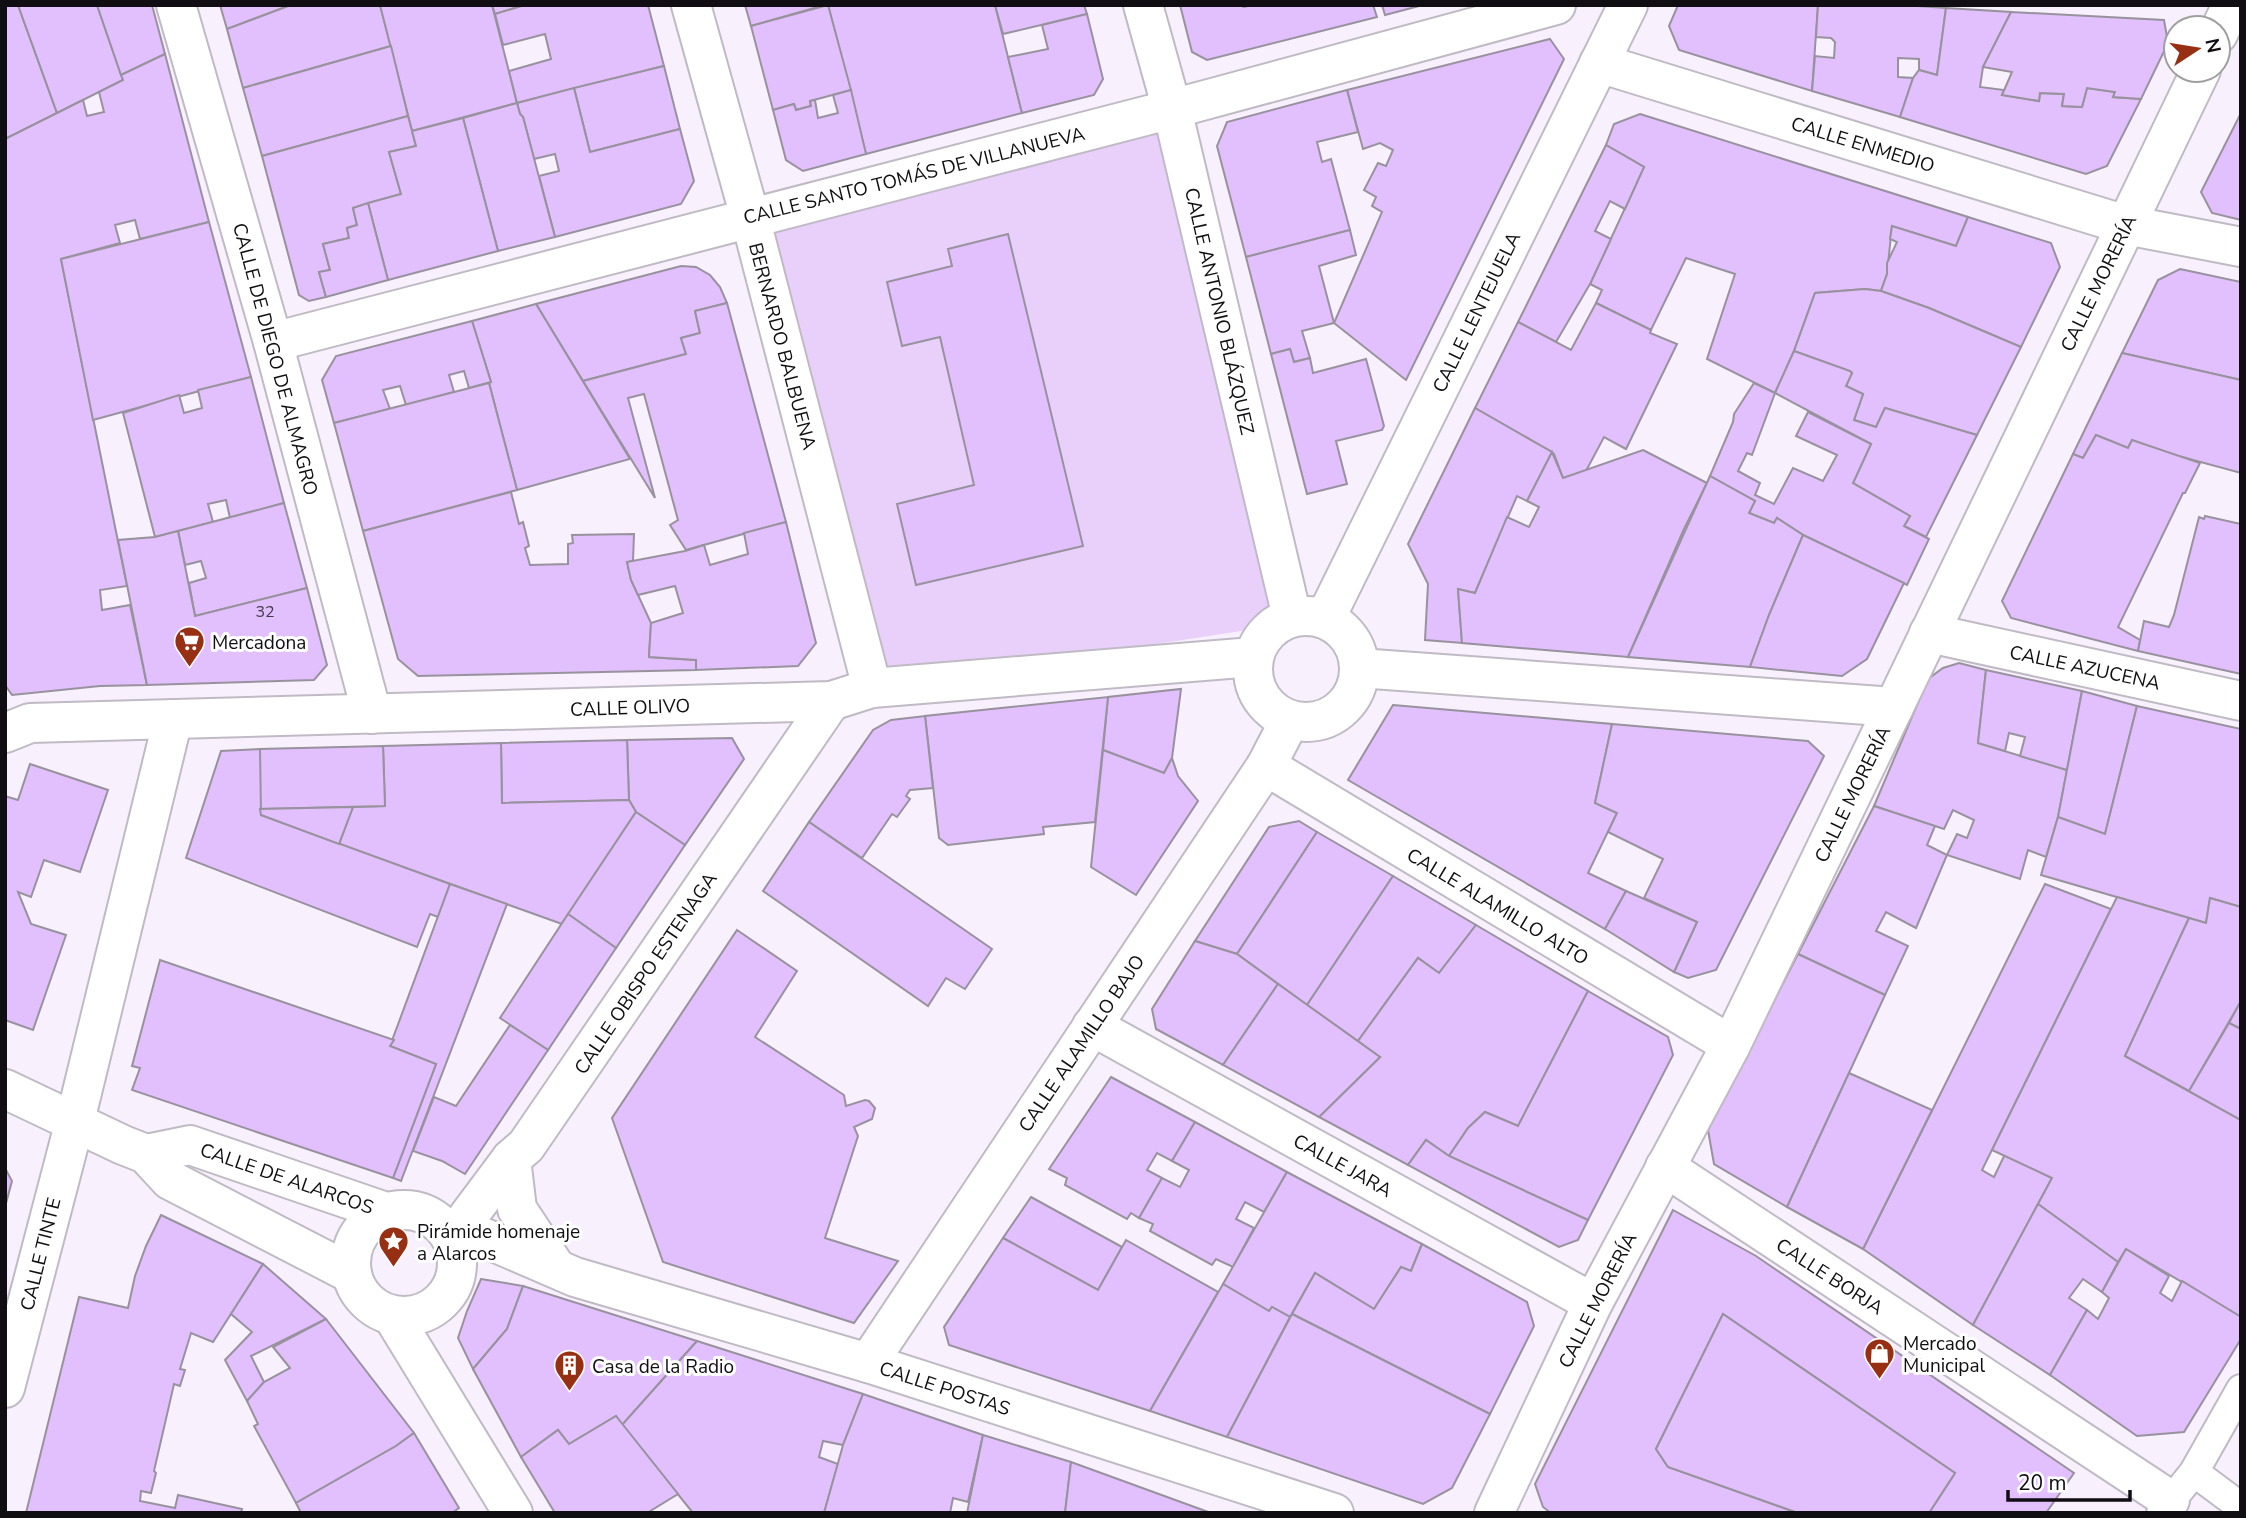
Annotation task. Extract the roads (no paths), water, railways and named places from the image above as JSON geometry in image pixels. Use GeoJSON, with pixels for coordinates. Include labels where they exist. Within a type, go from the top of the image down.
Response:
{"type":"FeatureCollection","features":[{"type":"Feature","properties":{"kind":"street","name":"CALLE DE DIEGO DE ALMAGRO"},"geometry":{"type":"LineString","coordinates":[[176,5],[273,342],[372,714]]}},
{"type":"Feature","properties":{"kind":"street","name":"BERNARDO BALBUENA"},"geometry":{"type":"LineString","coordinates":[[691,5],[750,218],[872,688]]}},
{"type":"Feature","properties":{"kind":"street","name":"CALLE ANTONIO BLÁZQUEZ"},"geometry":{"type":"LineString","coordinates":[[1143,5],[1308,618]]}},
{"type":"Feature","properties":{"kind":"street","name":"CALLE SANTO TOMÁS DE VILLANUEVA"},"geometry":{"type":"LineString","coordinates":[[273,342],[1172,109],[1556,5]]}},
{"type":"Feature","properties":{"kind":"street","name":"CALLE LENTEJUELA"},"geometry":{"type":"LineString","coordinates":[[1308,618],[1600,64],[1628,5]]}},
{"type":"Feature","properties":{"kind":"street","name":"CALLE ENMEDIO"},"geometry":{"type":"LineString","coordinates":[[1600,64],[2126,225],[2241,247]]}},
{"type":"Feature","properties":{"kind":"street","name":"CALLE MORERÍA"},"geometry":{"type":"LineString","coordinates":[[1494,1513],[1593,1303],[1731,1045],[2194,84]]}},
{"type":"Feature","properties":{"kind":"street"},"geometry":{"type":"LineString","coordinates":[[1308,618],[1342,629],[1354,647],[1359,668],[1354,692],[1340,710],[1311,722],[1290,720],[1271,710],[1255,686],[1253,657],[1258,644],[1273,626],[1308,618]]}},
{"type":"Feature","properties":{"kind":"street","name":"CALLE AZUCENA"},"geometry":{"type":"LineString","coordinates":[[1929,633],[2241,701]]}},
{"type":"Feature","properties":{"kind":"street","name":"CALLE OLIVO"},"geometry":{"type":"LineString","coordinates":[[5,733],[30,723],[831,701],[872,688],[1253,657]]}},
{"type":"Feature","properties":{"kind":"street"},"geometry":{"type":"LineString","coordinates":[[1359,668],[1894,707]]}},
{"type":"Feature","properties":{"kind":"street","name":"CALLE OBISPO ESTENAGA"},"geometry":{"type":"LineString","coordinates":[[455,1233],[511,1159],[526,1146],[831,701]]}},
{"type":"Feature","properties":{"kind":"street","name":"CALLE TINTE"},"geometry":{"type":"LineString","coordinates":[[5,1388],[75,1121],[173,719]]}},
{"type":"Feature","properties":{"kind":"street","name":"CALLE ALAMILLO BAJO"},"geometry":{"type":"LineString","coordinates":[[868,1363],[1266,766],[1290,720]]}},
{"type":"Feature","properties":{"kind":"street","name":"CALLE ALAMILLO ALTO"},"geometry":{"type":"LineString","coordinates":[[1266,766],[1731,1045]]}},
{"type":"Feature","properties":{"kind":"street","name":"CALLE JARA"},"geometry":{"type":"LineString","coordinates":[[1092,1026],[1593,1303]]}},
{"type":"Feature","properties":{"kind":"street"},"geometry":{"type":"LineString","coordinates":[[5,1089],[123,1146],[146,1154],[170,1180],[352,1275]]}},
{"type":"Feature","properties":{"kind":"street","name":"CALLE DE ALARCOS"},"geometry":{"type":"LineString","coordinates":[[146,1154],[190,1145],[386,1212]]}},
{"type":"Feature","properties":{"kind":"street"},"geometry":{"type":"LineString","coordinates":[[511,1159],[517,1209],[556,1268]]}},
{"type":"Feature","properties":{"kind":"street","name":"CALLE BORJA"},"geometry":{"type":"LineString","coordinates":[[1665,1167],[2175,1495]]}},
{"type":"Feature","properties":{"kind":"street"},"geometry":{"type":"LineString","coordinates":[[410,1210],[422,1212],[455,1233],[457,1271],[451,1288],[442,1301],[430,1310],[416,1315],[392,1315],[373,1306],[360,1293],[352,1275],[354,1248],[362,1230],[372,1220],[386,1212],[410,1210]]}},
{"type":"Feature","properties":{"kind":"street","name":"CALLE POSTAS"},"geometry":{"type":"LineString","coordinates":[[455,1233],[575,1277],[868,1363],[1334,1513]]}},
{"type":"Feature","properties":{"kind":"street"},"geometry":{"type":"LineString","coordinates":[[392,1315],[513,1513]]}},
{"type":"Feature","properties":{"kind":"street"},"geometry":{"type":"LineString","coordinates":[[2241,1389],[2175,1495],[2241,1507]]}},
{"type":"Feature","properties":{"kind":"place","name":"Mercadona"},"geometry":{"type":"Point","coordinates":[189,669]}},
{"type":"Feature","properties":{"kind":"place","name":"Pirámide homenaje a Alarcos"},"geometry":{"type":"Point","coordinates":[394,1269]}},
{"type":"Feature","properties":{"kind":"place","name":"Mercado Municipal"},"geometry":{"type":"Point","coordinates":[1880,1381]}},
{"type":"Feature","properties":{"kind":"place","name":"Casa de la Radio"},"geometry":{"type":"Point","coordinates":[569,1393]}}]}
